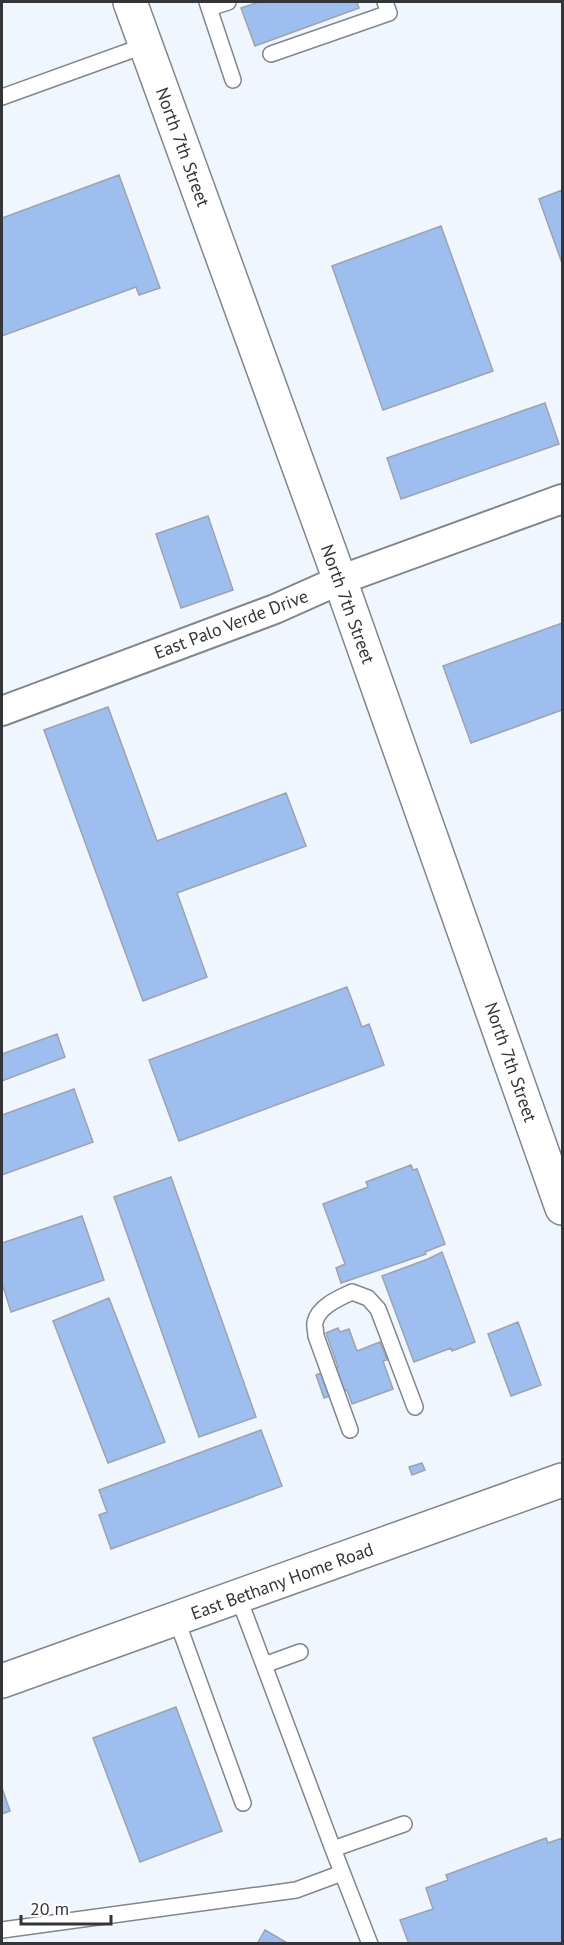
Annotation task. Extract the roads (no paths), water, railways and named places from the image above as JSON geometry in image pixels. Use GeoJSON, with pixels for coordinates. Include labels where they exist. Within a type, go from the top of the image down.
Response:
{"type":"FeatureCollection","features":[{"type":"Feature","properties":{"kind":"main road","name":"North 7th Street"},"geometry":{"type":"LineString","coordinates":[[130,2],[340,580],[562,1208]]}},
{"type":"Feature","properties":{"kind":"main road","name":"East Bethany Home Road"},"geometry":{"type":"LineString","coordinates":[[2,1681],[562,1480]]}},
{"type":"Feature","properties":{"kind":"street","name":"East Palo Verde Drive"},"geometry":{"type":"LineString","coordinates":[[2,711],[275,609],[340,580],[562,499]]}},
{"type":"Feature","properties":{"kind":"lane"},"geometry":{"type":"LineString","coordinates":[[228,2],[208,5],[233,80]]}},
{"type":"Feature","properties":{"kind":"lane"},"geometry":{"type":"LineString","coordinates":[[270,54],[388,13],[385,2]]}},
{"type":"Feature","properties":{"kind":"lane"},"geometry":{"type":"LineString","coordinates":[[2,97],[146,45]]}},
{"type":"Feature","properties":{"kind":"lane"},"geometry":{"type":"LineString","coordinates":[[350,1430],[316,1336],[315,1322],[323,1308],[352,1292],[368,1298],[378,1309],[415,1407]]}},
{"type":"Feature","properties":{"kind":"lane"},"geometry":{"type":"LineString","coordinates":[[238,1596],[370,1944]]}},
{"type":"Feature","properties":{"kind":"lane"},"geometry":{"type":"LineString","coordinates":[[176,1618],[243,1803]]}},
{"type":"Feature","properties":{"kind":"lane"},"geometry":{"type":"LineString","coordinates":[[264,1665],[300,1652]]}},
{"type":"Feature","properties":{"kind":"lane"},"geometry":{"type":"LineString","coordinates":[[333,1849],[404,1824]]}},
{"type":"Feature","properties":{"kind":"lane"},"geometry":{"type":"LineString","coordinates":[[2,1930],[296,1890],[342,1873]]}}]}
